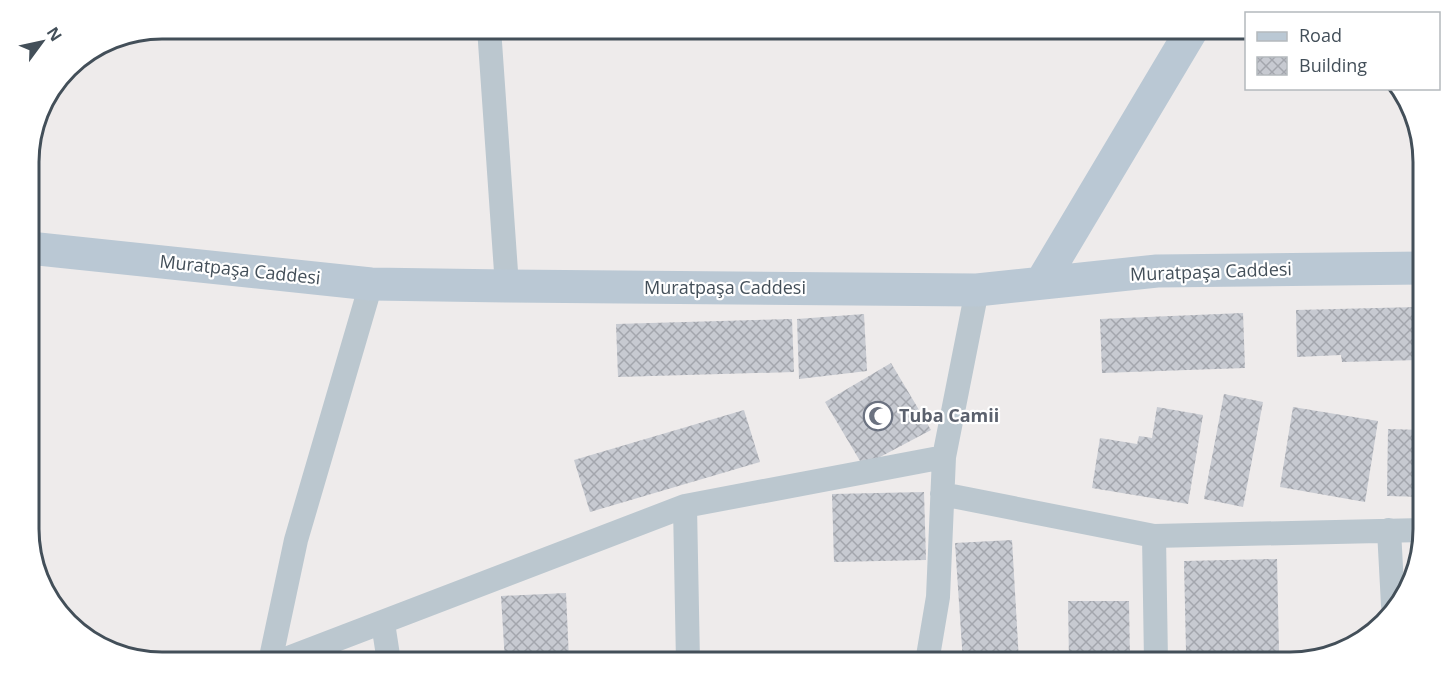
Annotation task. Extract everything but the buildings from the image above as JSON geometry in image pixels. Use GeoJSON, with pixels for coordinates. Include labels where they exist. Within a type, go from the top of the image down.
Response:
{"type":"FeatureCollection","features":[{"type":"Feature","properties":{"kind":"street"},"geometry":{"type":"LineString","coordinates":[[490,39],[507,286]]}},
{"type":"Feature","properties":{"kind":"street"},"geometry":{"type":"LineString","coordinates":[[1041,283],[1186,39]]}},
{"type":"Feature","properties":{"kind":"street","name":"Muratpaşa Caddesi"},"geometry":{"type":"LineString","coordinates":[[39,249],[371,284],[507,286],[977,290],[1157,271],[1413,268]]}},
{"type":"Feature","properties":{"kind":"street"},"geometry":{"type":"LineString","coordinates":[[272,652],[296,540],[371,284]]}},
{"type":"Feature","properties":{"kind":"street"},"geometry":{"type":"LineString","coordinates":[[929,652],[938,597],[944,457],[977,290]]}},
{"type":"Feature","properties":{"kind":"street"},"geometry":{"type":"LineString","coordinates":[[305,652],[685,506],[944,457]]}},
{"type":"Feature","properties":{"kind":"street"},"geometry":{"type":"LineString","coordinates":[[942,494],[1154,536],[1413,530]]}},
{"type":"Feature","properties":{"kind":"street"},"geometry":{"type":"LineString","coordinates":[[685,506],[688,652]]}},
{"type":"Feature","properties":{"kind":"street"},"geometry":{"type":"LineString","coordinates":[[1389,530],[1393,597]]}},
{"type":"Feature","properties":{"kind":"street"},"geometry":{"type":"LineString","coordinates":[[1154,536],[1156,652]]}},
{"type":"Feature","properties":{"kind":"street"},"geometry":{"type":"LineString","coordinates":[[383,623],[387,652]]}},
{"type":"Feature","properties":{"kind":"place","name":"Tuba Camii"},"geometry":{"type":"Point","coordinates":[878,416]}}]}
